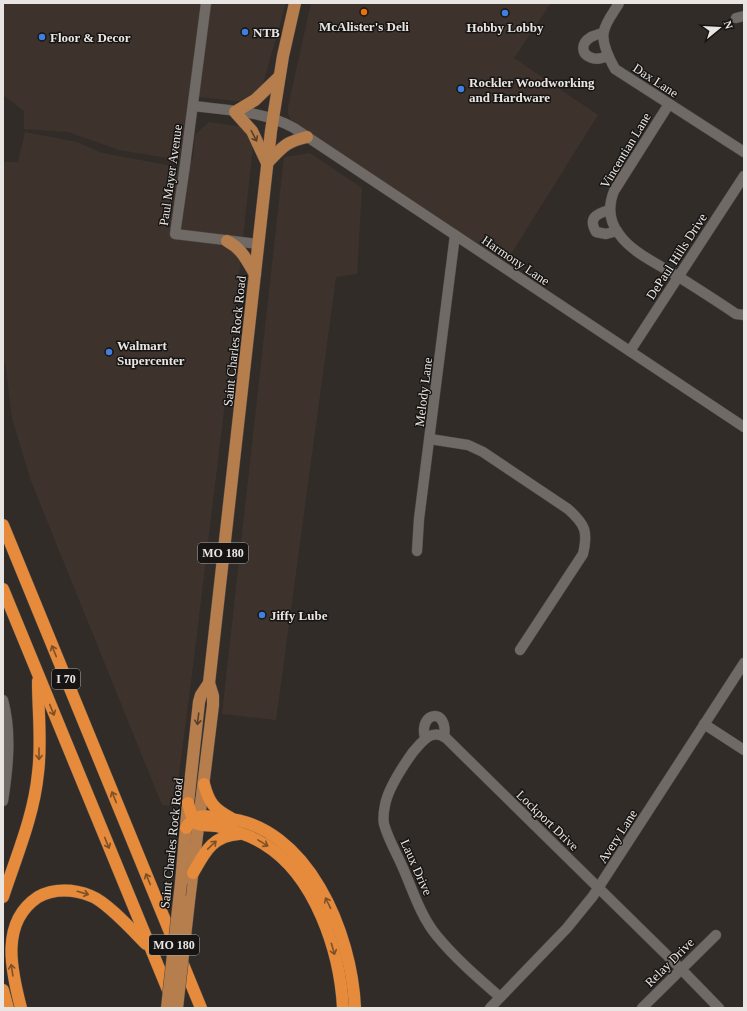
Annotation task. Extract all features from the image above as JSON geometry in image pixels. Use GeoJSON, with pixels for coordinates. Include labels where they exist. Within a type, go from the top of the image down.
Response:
{"type":"FeatureCollection","features":[{"type":"Feature","properties":{"kind":"highway","name":"I 70"},"geometry":{"type":"LineString","coordinates":[[3,525],[201,1008]]}},
{"type":"Feature","properties":{"kind":"highway","name":"I 70"},"geometry":{"type":"LineString","coordinates":[[3,589],[176,1008]]}},
{"type":"Feature","properties":{"kind":"highway"},"geometry":{"type":"LineString","coordinates":[[3,897],[34,801],[40,757],[38,674]]}},
{"type":"Feature","properties":{"kind":"highway"},"geometry":{"type":"LineString","coordinates":[[204,784],[214,807],[232,818],[264,830],[278,839],[292,850],[310,871],[328,904],[346,950],[355,1008]]}},
{"type":"Feature","properties":{"kind":"highway"},"geometry":{"type":"LineString","coordinates":[[188,802],[195,822]]}},
{"type":"Feature","properties":{"kind":"highway"},"geometry":{"type":"LineString","coordinates":[[195,822],[232,818]]}},
{"type":"Feature","properties":{"kind":"highway"},"geometry":{"type":"LineString","coordinates":[[195,822],[242,833],[265,844],[294,870],[309,892],[332,948],[340,979],[343,1008]]}},
{"type":"Feature","properties":{"kind":"highway"},"geometry":{"type":"LineString","coordinates":[[193,873],[209,847],[216,841],[229,835],[242,833]]}},
{"type":"Feature","properties":{"kind":"highway"},"geometry":{"type":"LineString","coordinates":[[21,1008],[11,962],[10,940],[19,914],[29,903],[44,894],[61,890],[78,892],[92,896],[105,904],[150,947]]}},
{"type":"Feature","properties":{"kind":"highway"},"geometry":{"type":"LineString","coordinates":[[3,990],[8,1008]]}},
{"type":"Feature","properties":{"kind":"highway"},"geometry":{"type":"LineString","coordinates":[[195,993],[207,1008]]}},
{"type":"Feature","properties":{"kind":"main road","name":"Saint Charles Rock Road"},"geometry":{"type":"LineString","coordinates":[[167,1008],[181,883],[204,784],[213,704],[213,696],[209,683],[272,118],[295,3]]}},
{"type":"Feature","properties":{"kind":"main road"},"geometry":{"type":"LineString","coordinates":[[279,77],[255,100],[236,112],[252,131],[267,163],[286,144],[294,140],[307,137]]}},
{"type":"Feature","properties":{"kind":"main road"},"geometry":{"type":"LineString","coordinates":[[227,241],[241,251],[255,274]]}},
{"type":"Feature","properties":{"kind":"main road","name":"Saint Charles Rock Road"},"geometry":{"type":"LineString","coordinates":[[188,802],[199,702],[201,695],[209,683]]}},
{"type":"Feature","properties":{"kind":"main road","name":"Saint Charles Rock Road"},"geometry":{"type":"LineString","coordinates":[[176,1008],[193,873],[195,822]]}},
{"type":"Feature","properties":{"kind":"street","name":"Paul Mayer Avenue"},"geometry":{"type":"LineString","coordinates":[[206,3],[175,234],[258,244]]}},
{"type":"Feature","properties":{"kind":"street"},"geometry":{"type":"LineString","coordinates":[[608,56],[592,58],[585,54],[583,48],[584,43],[592,37],[603,33],[619,3]]}},
{"type":"Feature","properties":{"kind":"street","name":"Dax Lane"},"geometry":{"type":"LineString","coordinates":[[603,33],[608,56],[615,69],[744,152]]}},
{"type":"Feature","properties":{"kind":"street","name":"Vincentian Lane"},"geometry":{"type":"LineString","coordinates":[[668,104],[614,191],[610,200],[609,210],[617,231],[630,245],[736,314],[744,315]]}},
{"type":"Feature","properties":{"kind":"street"},"geometry":{"type":"LineString","coordinates":[[193,106],[272,118]]}},
{"type":"Feature","properties":{"kind":"street","name":"Harmony Lane"},"geometry":{"type":"LineString","coordinates":[[272,118],[287,124],[307,137],[744,427]]}},
{"type":"Feature","properties":{"kind":"street","name":"DePaul Hills Drive"},"geometry":{"type":"LineString","coordinates":[[630,351],[744,176]]}},
{"type":"Feature","properties":{"kind":"street","name":"Vincentian Lane"},"geometry":{"type":"LineString","coordinates":[[609,210],[594,217],[592,226],[596,232],[606,234],[617,231]]}},
{"type":"Feature","properties":{"kind":"street","name":"Melody Lane"},"geometry":{"type":"LineString","coordinates":[[417,551],[419,518],[455,235]]}},
{"type":"Feature","properties":{"kind":"street"},"geometry":{"type":"LineString","coordinates":[[430,440],[468,445],[483,452],[568,509],[579,519],[584,530],[586,539],[584,554],[520,650]]}},
{"type":"Feature","properties":{"kind":"street","name":"Avery Lane"},"geometry":{"type":"LineString","coordinates":[[490,1008],[567,928],[599,888],[744,663]]}},
{"type":"Feature","properties":{"kind":"street"},"geometry":{"type":"LineString","coordinates":[[3,700],[9,738],[7,774],[3,801]]}},
{"type":"Feature","properties":{"kind":"street"},"geometry":{"type":"LineString","coordinates":[[704,724],[744,750]]}},
{"type":"Feature","properties":{"kind":"street","name":"Lockport Drive"},"geometry":{"type":"LineString","coordinates":[[434,736],[599,888],[719,1008]]}},
{"type":"Feature","properties":{"kind":"street","name":"Laux Drive"},"geometry":{"type":"LineString","coordinates":[[434,736],[411,756],[390,789],[385,806],[384,823],[424,916],[436,935],[459,960],[500,997]]}},
{"type":"Feature","properties":{"kind":"street","name":"Relay Drive"},"geometry":{"type":"LineString","coordinates":[[642,1008],[716,935]]}},
{"type":"Feature","properties":{"kind":"shaded area"},"geometry":{"type":"Polygon","coordinates":[[[3,3],[286,3],[261,91],[246,102],[189,96],[180,160],[119,150],[68,132],[24,129],[24,111],[3,95],[3,3]]]}},
{"type":"Feature","properties":{"kind":"shaded area"},"geometry":{"type":"Polygon","coordinates":[[[311,3],[551,3],[514,58],[598,115],[506,262],[291,120],[288,114],[288,107],[311,3]]]}},
{"type":"Feature","properties":{"kind":"shaded area"},"geometry":{"type":"Polygon","coordinates":[[[209,122],[242,127],[253,146],[227,386],[175,806],[162,805],[31,481],[12,418],[6,368],[3,357],[3,162],[18,162],[25,132],[77,142],[102,153],[178,167],[193,159],[195,135],[209,122]]]}},
{"type":"Feature","properties":{"kind":"shaded area"},"geometry":{"type":"Polygon","coordinates":[[[310,153],[362,188],[357,274],[336,277],[276,720],[222,714],[284,157],[310,153]]]}},
{"type":"Feature","properties":{"kind":"place","name":"McAlister's Deli"},"geometry":{"type":"Point","coordinates":[364,12]}},
{"type":"Feature","properties":{"kind":"place","name":"Hobby Lobby"},"geometry":{"type":"Point","coordinates":[505,13]}},
{"type":"Feature","properties":{"kind":"place","name":"NTB"},"geometry":{"type":"Point","coordinates":[245,32]}},
{"type":"Feature","properties":{"kind":"place","name":"Floor & Decor"},"geometry":{"type":"Point","coordinates":[42,37]}},
{"type":"Feature","properties":{"kind":"place","name":"Rockler Woodworking and Hardware"},"geometry":{"type":"Point","coordinates":[461,89]}},
{"type":"Feature","properties":{"kind":"place","name":"Walmart Supercenter"},"geometry":{"type":"Point","coordinates":[109,352]}},
{"type":"Feature","properties":{"kind":"place","name":"Jiffy Lube"},"geometry":{"type":"Point","coordinates":[262,615]}}]}
